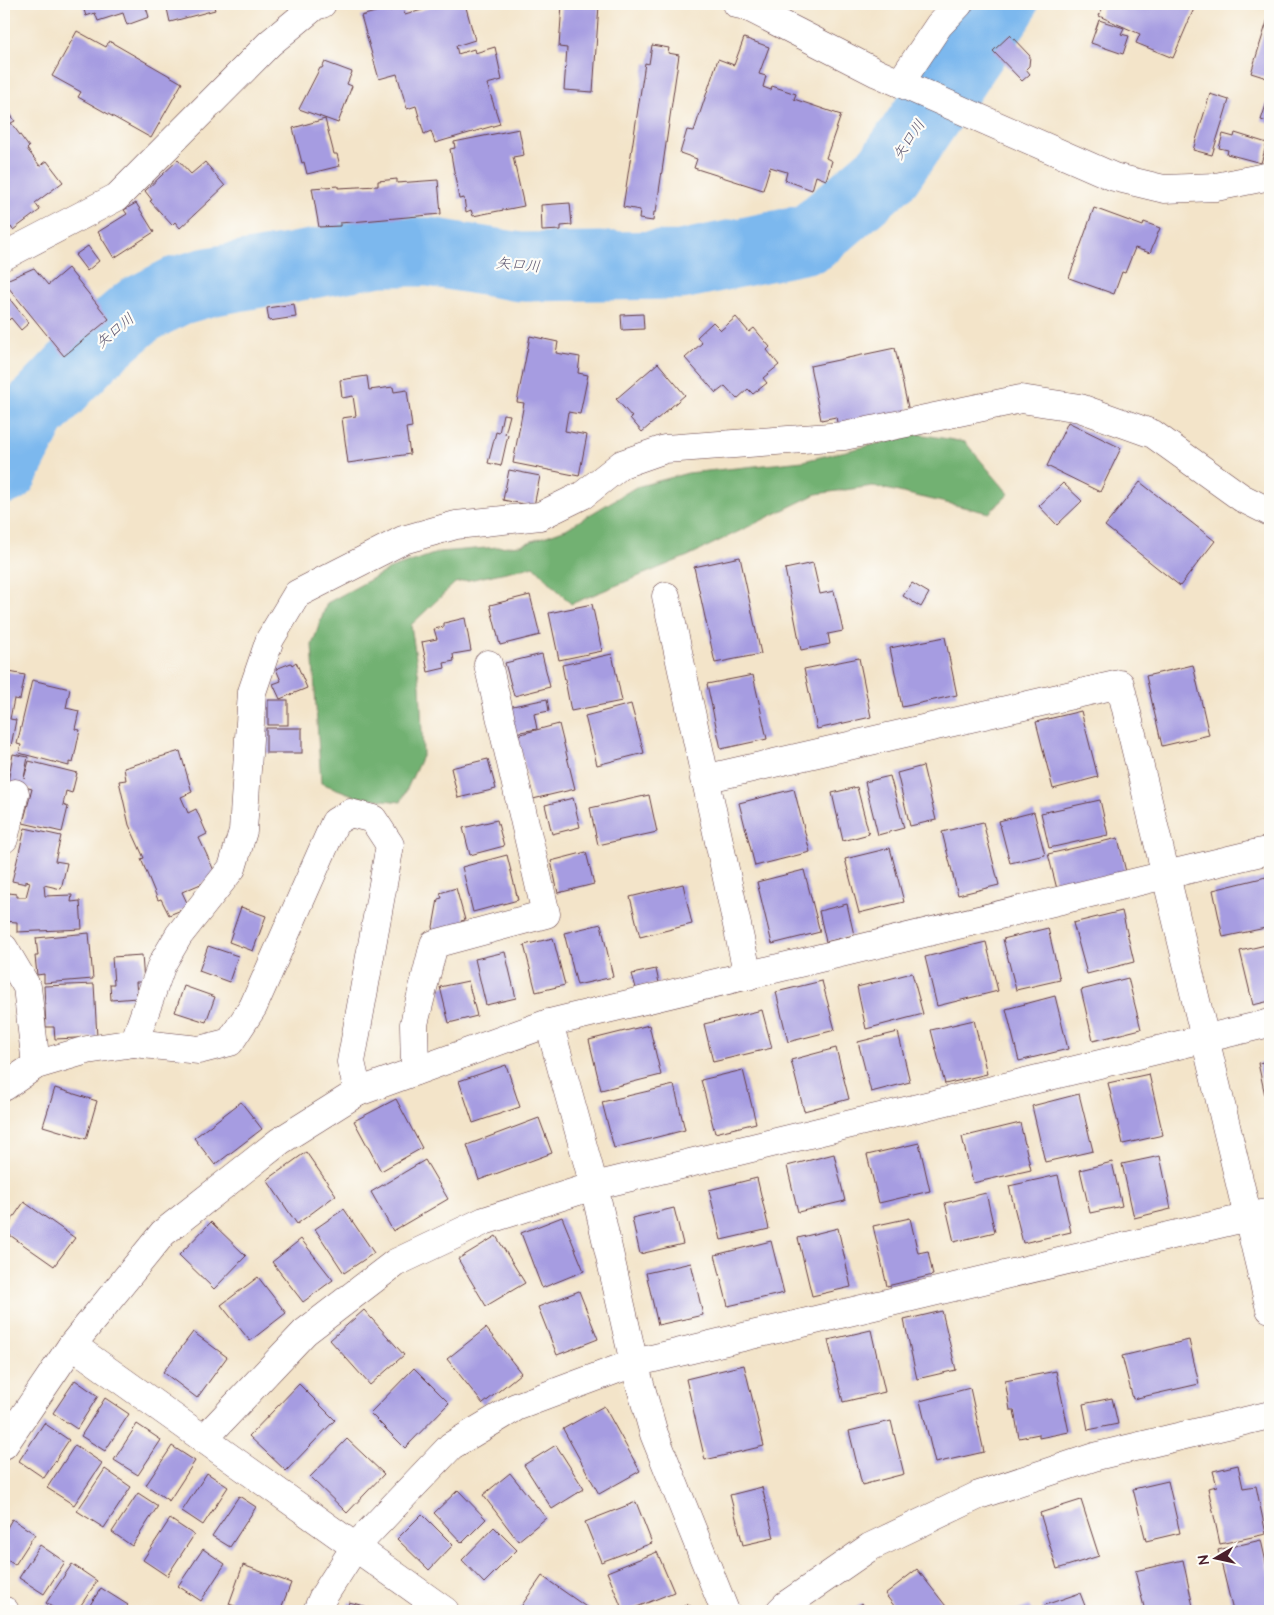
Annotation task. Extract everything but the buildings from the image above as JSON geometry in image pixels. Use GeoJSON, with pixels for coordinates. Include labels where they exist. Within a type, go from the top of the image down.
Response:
{"type":"FeatureCollection","features":[{"type":"Feature","properties":{"kind":"street"},"geometry":{"type":"LineString","coordinates":[[737,4],[746,6],[906,86],[1114,177],[1164,189],[1216,188],[1270,176]]}},
{"type":"Feature","properties":{"kind":"street"},"geometry":{"type":"LineString","coordinates":[[906,86],[939,26],[959,4]]}},
{"type":"Feature","properties":{"kind":"street"},"geometry":{"type":"LineString","coordinates":[[4,256],[117,197],[270,43],[317,5]]}},
{"type":"Feature","properties":{"kind":"street"},"geometry":{"type":"LineString","coordinates":[[134,1043],[162,964],[179,935],[232,868],[243,831],[252,692],[270,639],[297,594],[403,540],[456,525],[540,516],[583,495],[622,464],[665,449],[844,436],[1021,399],[1080,408],[1153,434],[1242,498],[1270,512]]}},
{"type":"Feature","properties":{"kind":"street"},"geometry":{"type":"LineString","coordinates":[[666,596],[748,976]]}},
{"type":"Feature","properties":{"kind":"street"},"geometry":{"type":"LineString","coordinates":[[415,1071],[414,1024],[434,944],[546,914],[488,664]]}},
{"type":"Feature","properties":{"kind":"street"},"geometry":{"type":"LineString","coordinates":[[704,779],[1120,684],[1205,1038],[1259,1215],[1270,1308]]}},
{"type":"Feature","properties":{"kind":"street"},"geometry":{"type":"LineString","coordinates":[[4,839],[15,793]]}},
{"type":"Feature","properties":{"kind":"street"},"geometry":{"type":"LineString","coordinates":[[4,1087],[36,1065],[87,1050],[134,1043],[199,1050],[230,1042],[252,1006],[335,822],[350,813],[373,819],[390,845],[351,1062],[358,1092]]}},
{"type":"Feature","properties":{"kind":"street"},"geometry":{"type":"LineString","coordinates":[[4,1444],[72,1345],[163,1233],[280,1141],[358,1092],[549,1024],[1270,850]]}},
{"type":"Feature","properties":{"kind":"street"},"geometry":{"type":"LineString","coordinates":[[4,948],[27,987],[36,1065]]}},
{"type":"Feature","properties":{"kind":"street"},"geometry":{"type":"LineString","coordinates":[[204,1440],[305,1332],[395,1263],[484,1220],[594,1186],[1270,1023]]}},
{"type":"Feature","properties":{"kind":"street"},"geometry":{"type":"LineString","coordinates":[[549,1024],[594,1186],[634,1363],[654,1434],[725,1611]]}},
{"type":"Feature","properties":{"kind":"street"},"geometry":{"type":"LineString","coordinates":[[318,1611],[323,1597],[355,1547],[451,1446],[516,1406],[634,1363],[1259,1215]]}},
{"type":"Feature","properties":{"kind":"street"},"geometry":{"type":"LineString","coordinates":[[72,1345],[445,1611]]}},
{"type":"Feature","properties":{"kind":"street"},"geometry":{"type":"LineString","coordinates":[[780,1611],[870,1547],[979,1494],[1097,1456],[1270,1415]]}},
{"type":"Feature","properties":{"kind":"green space"},"geometry":{"type":"Polygon","coordinates":[[[919,434],[965,442],[1009,494],[989,513],[873,486],[816,494],[688,556],[571,604],[534,566],[455,583],[411,625],[420,685],[423,754],[401,802],[358,797],[321,783],[312,645],[327,603],[390,569],[440,552],[521,545],[566,529],[636,487],[688,473],[803,461],[919,434]]]}},
{"type":"Feature","properties":{"kind":"waterway","name":"矢口川"},"geometry":{"type":"LineString","coordinates":[[4,470],[33,413],[95,348],[138,311],[177,291],[208,282],[380,252],[429,252],[520,267],[681,265],[811,238],[888,172],[1003,4]]}}]}
